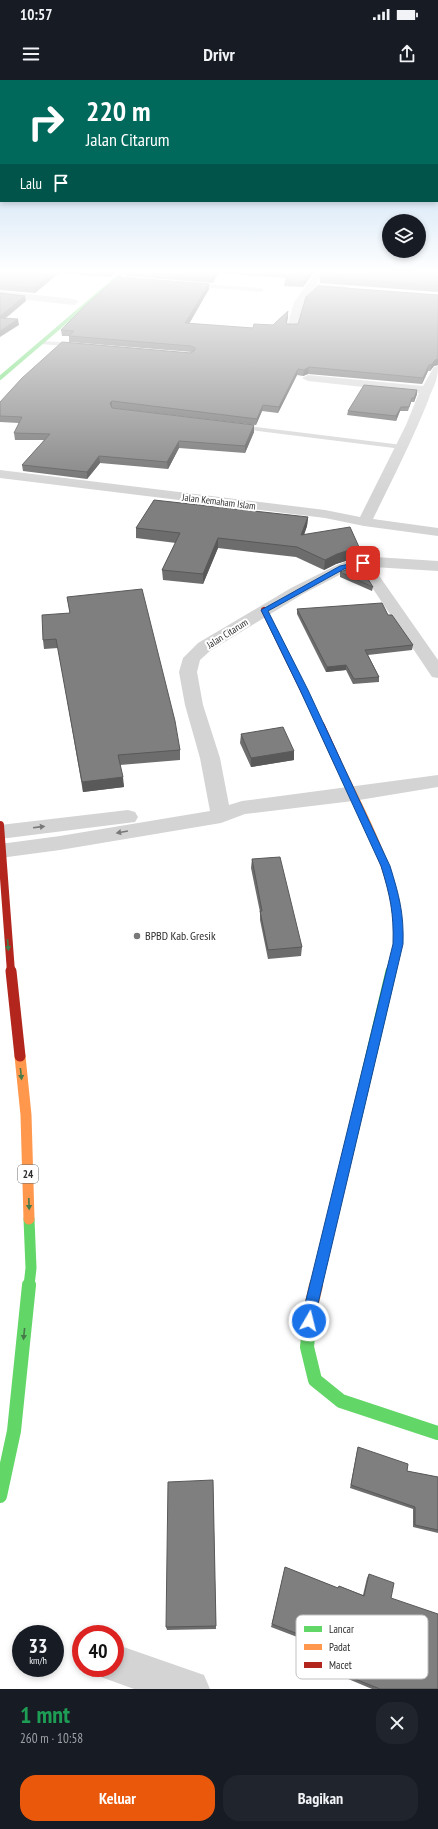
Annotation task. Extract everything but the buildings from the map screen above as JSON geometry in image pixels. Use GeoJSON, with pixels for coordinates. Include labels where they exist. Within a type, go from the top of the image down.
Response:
{"type":"FeatureCollection","features":[{"type":"Feature","properties":{"kind":"main road"},"geometry":{"type":"LineString","coordinates":[[0,378],[38,346]]}},
{"type":"Feature","properties":{"kind":"main road"},"geometry":{"type":"LineString","coordinates":[[264,610],[304,690],[385,866],[394,894],[399,920],[398,944],[310,1308],[307,1347],[315,1380],[341,1401],[438,1433]]}},
{"type":"Feature","properties":{"kind":"main road","name":"24"},"geometry":{"type":"LineString","coordinates":[[0,1496],[14,1431],[31,1268],[26,1115],[10,965],[1,838]]}},
{"type":"Feature","properties":{"kind":"street"},"geometry":{"type":"LineString","coordinates":[[364,522],[402,447],[426,404],[426,390],[438,369]]}},
{"type":"Feature","properties":{"kind":"street"},"geometry":{"type":"LineString","coordinates":[[308,378],[426,390]]}},
{"type":"Feature","properties":{"kind":"street","name":"Jalan Kemaham Islam"},"geometry":{"type":"LineString","coordinates":[[0,474],[325,514],[364,522],[438,532]]}},
{"type":"Feature","properties":{"kind":"street"},"geometry":{"type":"LineString","coordinates":[[363,563],[438,673]]}},
{"type":"Feature","properties":{"kind":"street","name":"Jalan Citarum"},"geometry":{"type":"LineString","coordinates":[[220,810],[210,758],[194,705],[188,672],[192,658],[204,647],[264,610],[342,568],[363,563],[438,566]]}},
{"type":"Feature","properties":{"kind":"street"},"geometry":{"type":"LineString","coordinates":[[1,838],[60,843],[220,810],[353,794],[438,781]]}},
{"type":"Feature","properties":{"kind":"street"},"geometry":{"type":"LineString","coordinates":[[124,1666],[190,1689]]}},
{"type":"Feature","properties":{"kind":"lane"},"geometry":{"type":"LineString","coordinates":[[224,424],[402,447]]}},
{"type":"Feature","properties":{"kind":"traffic: fast"},"geometry":{"type":"LineString","coordinates":[[0,378],[37,346]]}},
{"type":"Feature","properties":{"kind":"traffic: fast"},"geometry":{"type":"LineString","coordinates":[[348,1153],[397,946]]}},
{"type":"Feature","properties":{"kind":"traffic: fast"},"geometry":{"type":"LineString","coordinates":[[0,1496],[14,1431],[31,1268],[29,1219]]}},
{"type":"Feature","properties":{"kind":"traffic: fast"},"geometry":{"type":"LineString","coordinates":[[311,1307],[307,1347],[315,1380],[341,1401],[438,1433]]}},
{"type":"Feature","properties":{"kind":"traffic: slow"},"geometry":{"type":"LineString","coordinates":[[337,761],[379,852],[388,877],[395,902],[398,925],[397,946]]}},
{"type":"Feature","properties":{"kind":"traffic: slow"},"geometry":{"type":"LineString","coordinates":[[20,1056],[26,1115],[29,1219]]}},
{"type":"Feature","properties":{"kind":"traffic: slow"},"geometry":{"type":"LineString","coordinates":[[311,1307],[348,1153]]}},
{"type":"Feature","properties":{"kind":"traffic: jam"},"geometry":{"type":"LineString","coordinates":[[264,610],[337,761]]}},
{"type":"Feature","properties":{"kind":"traffic: jam"},"geometry":{"type":"LineString","coordinates":[[0,825],[10,965],[20,1056]]}},
{"type":"Feature","properties":{"kind":"place","name":"BPBD Kab. Gresik"},"geometry":{"type":"Point","coordinates":[137,936]}},
{"type":"Feature","properties":{"kind":"route"},"geometry":{"type":"LineString","coordinates":[[309,1321],[310,1308],[398,944],[399,920],[394,894],[385,866],[304,690],[264,610],[342,568],[352,564],[363,563]]}}]}
